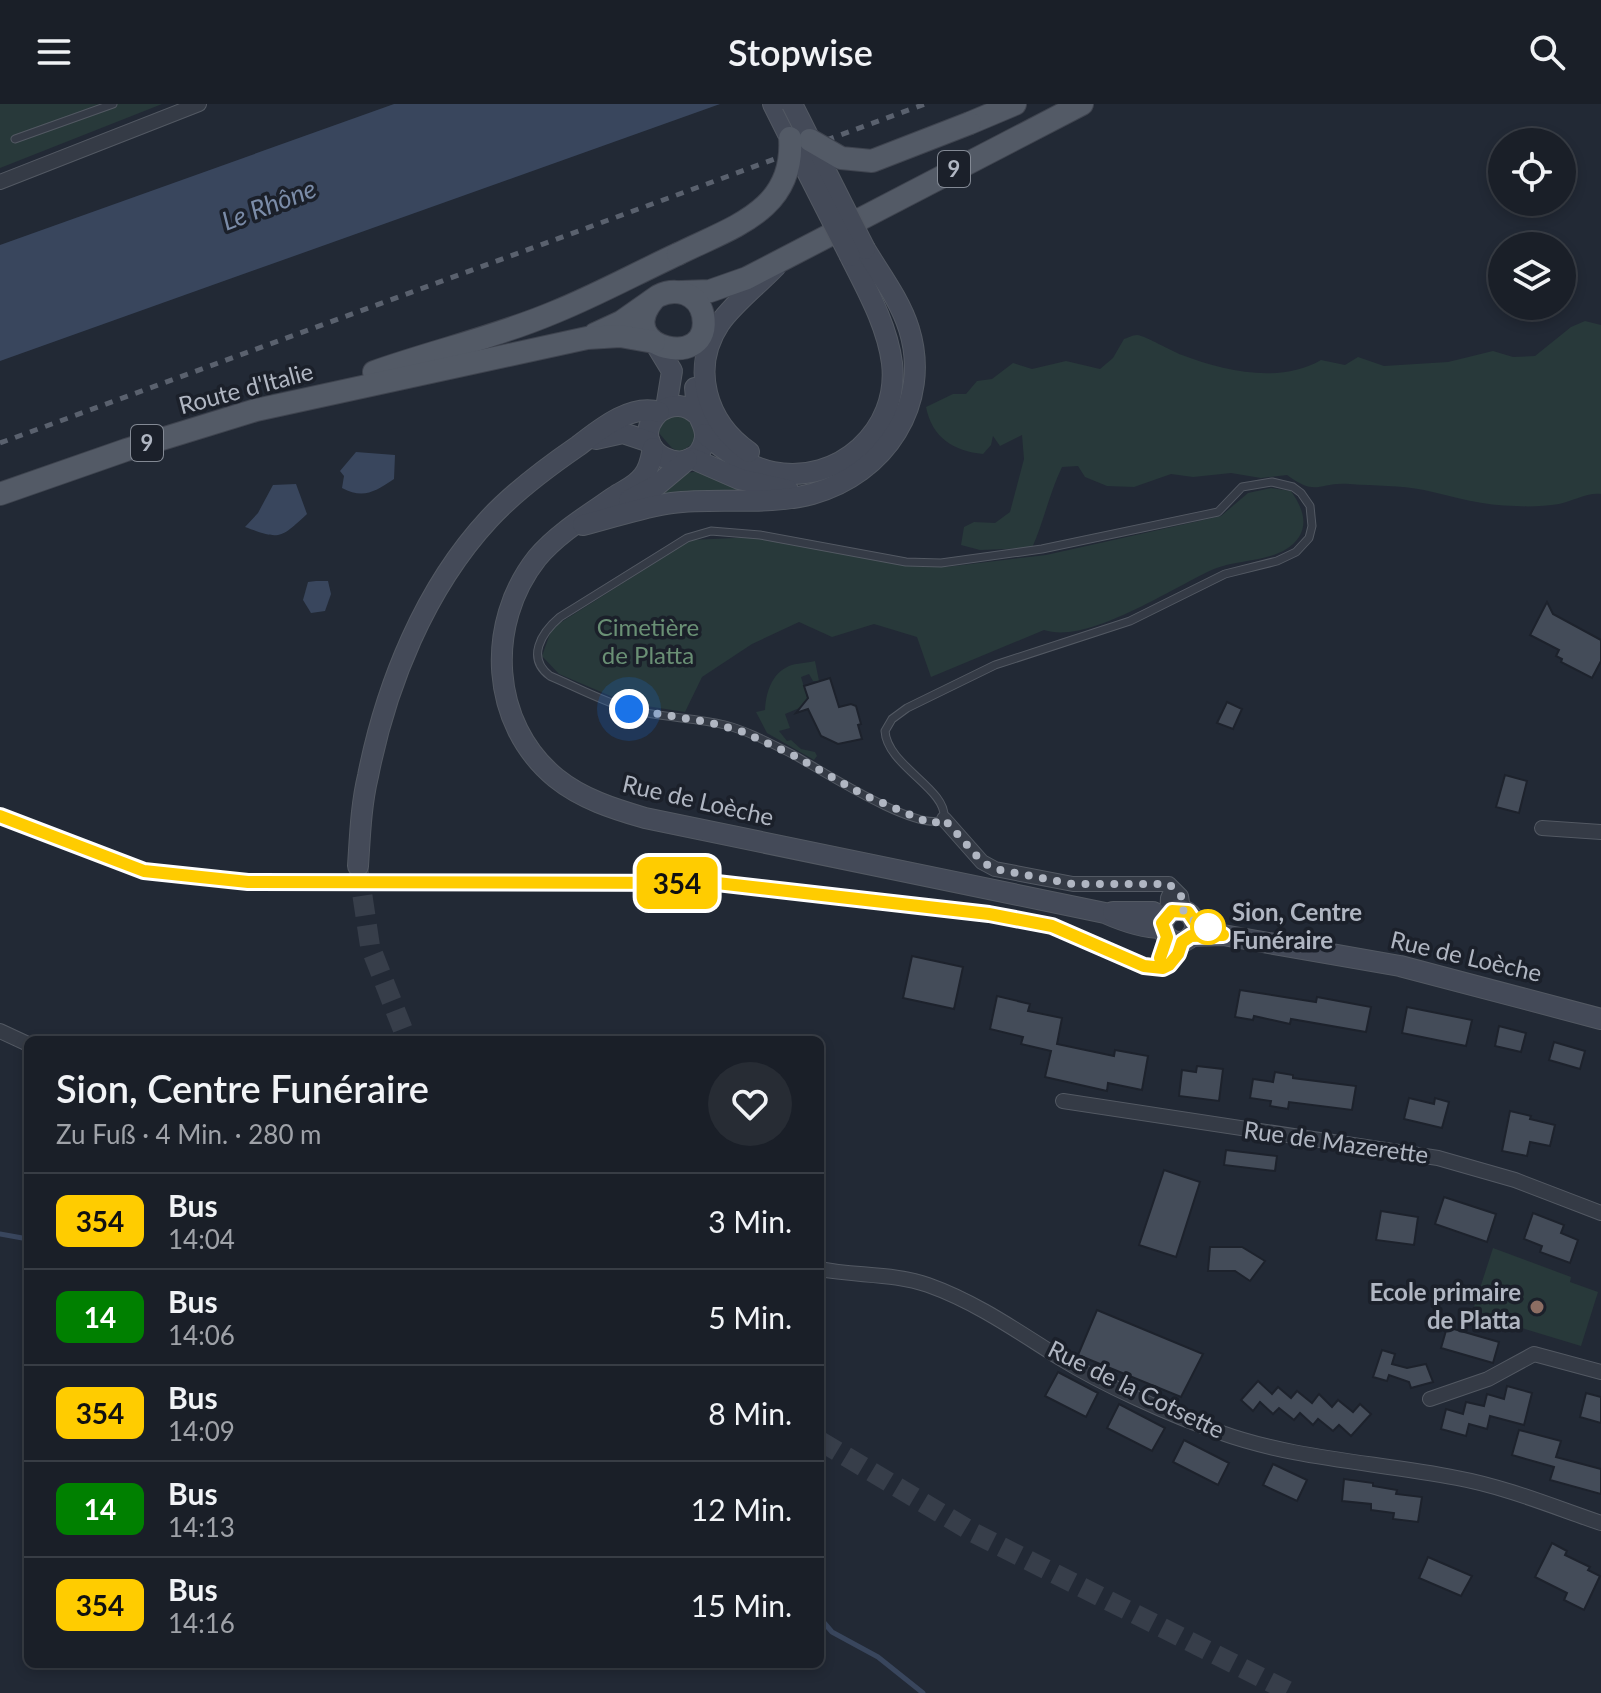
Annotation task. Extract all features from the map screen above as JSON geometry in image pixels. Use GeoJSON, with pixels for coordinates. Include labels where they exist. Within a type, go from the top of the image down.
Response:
{"type":"FeatureCollection","features":[{"type":"Feature","properties":{"kind":"main road"},"geometry":{"type":"LineString","coordinates":[[297,400],[555,312],[743,221],[769,204],[786,178],[800,139],[841,158],[872,161],[1015,104]]}},
{"type":"Feature","properties":{"kind":"main road","name":"9"},"geometry":{"type":"LineString","coordinates":[[681,292],[710,291],[747,278],[1082,104]]}},
{"type":"Feature","properties":{"kind":"main road","name":"9"},"geometry":{"type":"LineString","coordinates":[[700,334],[747,278]]}},
{"type":"Feature","properties":{"kind":"main road"},"geometry":{"type":"LineString","coordinates":[[668,292],[681,292],[689,295],[700,307],[703,319],[700,334],[689,346],[678,350],[667,349],[654,342],[646,329],[647,308],[654,299],[668,292]]}},
{"type":"Feature","properties":{"kind":"main road","name":"Route d'Italie"},"geometry":{"type":"LineString","coordinates":[[587,338],[613,326],[654,299]]}},
{"type":"Feature","properties":{"kind":"main road","name":"Route d'Italie"},"geometry":{"type":"LineString","coordinates":[[0,494],[214,422],[297,400],[587,338],[632,337],[654,342]]}},
{"type":"Feature","properties":{"kind":"main road","name":"Route d'Italie"},"geometry":{"type":"LineString","coordinates":[[511,354],[619,344],[648,348],[669,363]]}},
{"type":"Feature","properties":{"kind":"street"},"geometry":{"type":"LineString","coordinates":[[0,182],[199,104]]}},
{"type":"Feature","properties":{"kind":"street"},"geometry":{"type":"LineString","coordinates":[[358,866],[367,777],[376,741],[393,685],[420,620],[454,563],[488,520],[530,480],[603,428],[642,410],[683,406],[729,453],[764,470],[793,475],[810,474],[834,466],[858,452],[881,422],[890,398],[892,365],[885,332],[857,252],[800,139],[773,104]]}},
{"type":"Feature","properties":{"kind":"street"},"geometry":{"type":"LineString","coordinates":[[792,104],[800,139]]}},
{"type":"Feature","properties":{"kind":"street"},"geometry":{"type":"LineString","coordinates":[[571,528],[671,503],[777,499],[815,493],[855,474],[886,448],[900,428],[912,398],[916,365],[908,328],[890,289],[857,252]]}},
{"type":"Feature","properties":{"kind":"street"},"geometry":{"type":"LineString","coordinates":[[785,257],[729,311],[715,332],[705,367],[707,397],[723,429],[749,452],[790,467],[834,466]]}},
{"type":"Feature","properties":{"kind":"street"},"geometry":{"type":"LineString","coordinates":[[689,459],[702,446],[694,376],[700,334]]}},
{"type":"Feature","properties":{"kind":"street"},"geometry":{"type":"LineString","coordinates":[[651,445],[650,425],[662,410],[673,379],[669,363],[654,342]]}},
{"type":"Feature","properties":{"kind":"street"},"geometry":{"type":"LineString","coordinates":[[578,445],[616,433],[651,445],[665,459],[689,459],[758,485],[815,493]]}},
{"type":"Feature","properties":{"kind":"street","name":"Rue de Loèche"},"geometry":{"type":"LineString","coordinates":[[651,445],[645,474],[635,486],[571,528],[547,548],[527,574],[511,608],[501,661],[504,692],[518,734],[533,755],[557,779],[596,802],[645,818],[1105,913],[1133,924],[1176,926],[1400,966],[1601,1019]]}},
{"type":"Feature","properties":{"kind":"street","name":"Rue de Loèche"},"geometry":{"type":"LineString","coordinates":[[598,509],[613,507],[646,492],[689,459]]}},
{"type":"Feature","properties":{"kind":"street"},"geometry":{"type":"LineString","coordinates":[[0,816],[144,871],[248,882],[717,883],[989,914],[1052,926],[1136,963],[1156,967],[1176,926],[1181,896],[1169,884],[1073,884],[995,869],[982,862],[944,819]]}},
{"type":"Feature","properties":{"kind":"street"},"geometry":{"type":"LineString","coordinates":[[1542,828],[1601,832]]}},
{"type":"Feature","properties":{"kind":"street"},"geometry":{"type":"LineString","coordinates":[[0,1031],[24,1042]]}},
{"type":"Feature","properties":{"kind":"street","name":"Rue de Mazerette"},"geometry":{"type":"LineString","coordinates":[[1063,1101],[1438,1158],[1515,1180],[1601,1213]]}},
{"type":"Feature","properties":{"kind":"street","name":"Rue de la Cotsette"},"geometry":{"type":"LineString","coordinates":[[824,1270],[908,1280],[938,1289],[989,1312],[1077,1368],[1235,1438],[1303,1455],[1472,1481],[1601,1523]]}},
{"type":"Feature","properties":{"kind":"street"},"geometry":{"type":"LineString","coordinates":[[1430,1399],[1488,1379],[1534,1354],[1601,1372]]}},
{"type":"Feature","properties":{"kind":"lane"},"geometry":{"type":"LineString","coordinates":[[15,139],[113,104]]}},
{"type":"Feature","properties":{"kind":"lane"},"geometry":{"type":"LineString","coordinates":[[1249,484],[1284,484],[1301,493],[1310,506],[1312,526],[1303,545],[1288,556],[1225,574],[1120,625],[995,665],[897,715],[885,731],[888,745],[942,805],[944,819],[932,824],[898,811],[846,786],[782,749],[741,731],[707,722],[643,713],[602,699],[542,670],[537,661],[539,642],[548,627],[560,617],[687,538],[711,531],[760,535],[906,562],[934,563],[1042,549],[1218,512],[1235,492],[1249,484]]}},
{"type":"Feature","properties":{"kind":"green space"},"geometry":{"type":"Polygon","coordinates":[[[0,104],[162,104],[0,168],[0,104]]]}},
{"type":"Feature","properties":{"kind":"green space"},"geometry":{"type":"Polygon","coordinates":[[[1585,321],[1601,325],[1601,494],[1554,505],[1492,504],[1397,486],[1339,484],[1312,487],[1287,475],[1261,478],[1231,473],[1193,477],[1171,474],[1134,487],[1107,486],[1085,477],[1078,466],[1062,467],[1032,548],[980,550],[961,545],[964,527],[974,522],[995,523],[1010,512],[1024,459],[1022,435],[1000,446],[993,436],[991,445],[983,454],[963,450],[939,435],[926,407],[953,394],[966,394],[977,381],[992,379],[1013,363],[1032,369],[1066,361],[1100,369],[1113,358],[1124,339],[1135,335],[1216,366],[1270,373],[1288,372],[1321,360],[1345,365],[1358,357],[1384,366],[1448,362],[1493,351],[1513,357],[1535,356],[1571,327],[1585,321]]]}},
{"type":"Feature","properties":{"kind":"green space"},"geometry":{"type":"Polygon","coordinates":[[[680,416],[691,423],[695,435],[694,443],[680,452],[672,448],[658,432],[666,420],[680,416]]]}},
{"type":"Feature","properties":{"kind":"green space"},"geometry":{"type":"Polygon","coordinates":[[[701,472],[748,491],[660,497],[658,493],[687,473],[701,472]]]}},
{"type":"Feature","properties":{"kind":"green space","name":"Cimetière de Platta"},"geometry":{"type":"Polygon","coordinates":[[[1271,488],[1291,491],[1303,519],[1299,537],[1282,551],[1214,569],[1106,622],[1062,632],[1044,630],[931,677],[917,637],[874,624],[832,637],[799,622],[752,644],[702,677],[685,712],[627,703],[559,674],[542,656],[552,628],[691,540],[756,537],[902,565],[946,567],[1046,555],[1221,516],[1248,493],[1271,488]]]}},
{"type":"Feature","properties":{"kind":"green space"},"geometry":{"type":"Polygon","coordinates":[[[815,661],[819,681],[813,681],[809,674],[801,677],[809,704],[785,714],[790,728],[779,731],[787,741],[815,752],[817,756],[814,760],[767,733],[756,712],[765,710],[771,685],[783,669],[815,661]]]}},
{"type":"Feature","properties":{"kind":"green space","name":"Ecole primaire de Platta"},"geometry":{"type":"Polygon","coordinates":[[[1493,1248],[1571,1277],[1570,1282],[1598,1292],[1581,1346],[1472,1313],[1493,1248]]]}},
{"type":"Feature","properties":{"kind":"water","name":"Le Rhône"},"geometry":{"type":"Polygon","coordinates":[[[394,104],[720,104],[0,361],[0,245],[394,104]]]}},
{"type":"Feature","properties":{"kind":"water"},"geometry":{"type":"Polygon","coordinates":[[[356,452],[395,455],[394,479],[369,492],[356,493],[342,488],[344,476],[340,471],[356,452]]]}},
{"type":"Feature","properties":{"kind":"water"},"geometry":{"type":"Polygon","coordinates":[[[296,484],[307,514],[291,528],[285,533],[273,535],[245,527],[258,513],[273,485],[296,484]]]}},
{"type":"Feature","properties":{"kind":"water"},"geometry":{"type":"Polygon","coordinates":[[[328,581],[331,594],[325,611],[311,613],[303,600],[308,582],[328,581]]]}},
{"type":"Feature","properties":{"kind":"building"},"geometry":{"type":"Polygon","coordinates":[[[1547,602],[1553,614],[1601,640],[1601,661],[1592,678],[1561,662],[1562,659],[1556,656],[1559,650],[1530,635],[1547,602]]]}},
{"type":"Feature","properties":{"kind":"building"},"geometry":{"type":"Polygon","coordinates":[[[830,678],[839,707],[856,706],[862,739],[838,744],[821,736],[808,709],[796,713],[808,698],[804,686],[830,678]]]}},
{"type":"Feature","properties":{"kind":"building"},"geometry":{"type":"Polygon","coordinates":[[[1227,702],[1242,709],[1233,729],[1217,723],[1227,702]]]}},
{"type":"Feature","properties":{"kind":"building"},"geometry":{"type":"Polygon","coordinates":[[[1505,775],[1527,781],[1519,813],[1496,807],[1505,775]]]}},
{"type":"Feature","properties":{"kind":"building"},"geometry":{"type":"Polygon","coordinates":[[[912,956],[963,967],[954,1009],[903,998],[912,956]]]}},
{"type":"Feature","properties":{"kind":"building"},"geometry":{"type":"Polygon","coordinates":[[[1240,990],[1316,1002],[1317,997],[1371,1007],[1366,1032],[1291,1019],[1290,1024],[1254,1016],[1253,1020],[1235,1017],[1240,990]]]}},
{"type":"Feature","properties":{"kind":"building"},"geometry":{"type":"Polygon","coordinates":[[[997,996],[1030,1004],[1028,1011],[1062,1018],[1057,1044],[1114,1056],[1115,1050],[1148,1056],[1142,1090],[1108,1083],[1107,1091],[1045,1077],[1051,1051],[1021,1044],[1023,1037],[990,1029],[997,996]]]}},
{"type":"Feature","properties":{"kind":"building"},"geometry":{"type":"Polygon","coordinates":[[[1407,1007],[1472,1020],[1466,1046],[1402,1033],[1407,1007]]]}},
{"type":"Feature","properties":{"kind":"building"},"geometry":{"type":"Polygon","coordinates":[[[1499,1026],[1526,1033],[1521,1052],[1495,1046],[1499,1026]]]}},
{"type":"Feature","properties":{"kind":"building"},"geometry":{"type":"Polygon","coordinates":[[[1554,1042],[1585,1051],[1580,1069],[1549,1060],[1554,1042]]]}},
{"type":"Feature","properties":{"kind":"building"},"geometry":{"type":"Polygon","coordinates":[[[1197,1066],[1223,1069],[1219,1101],[1179,1096],[1182,1070],[1196,1072],[1197,1066]]]}},
{"type":"Feature","properties":{"kind":"building"},"geometry":{"type":"Polygon","coordinates":[[[1275,1072],[1293,1075],[1293,1078],[1356,1086],[1352,1110],[1289,1102],[1288,1109],[1270,1106],[1271,1101],[1250,1098],[1253,1079],[1273,1082],[1275,1072]]]}},
{"type":"Feature","properties":{"kind":"building"},"geometry":{"type":"Polygon","coordinates":[[[1409,1098],[1434,1104],[1435,1098],[1449,1102],[1442,1128],[1404,1119],[1409,1098]]]}},
{"type":"Feature","properties":{"kind":"building"},"geometry":{"type":"Polygon","coordinates":[[[1510,1111],[1555,1125],[1550,1146],[1530,1142],[1527,1156],[1502,1151],[1510,1111]]]}},
{"type":"Feature","properties":{"kind":"building"},"geometry":{"type":"Polygon","coordinates":[[[1226,1150],[1277,1156],[1275,1171],[1224,1165],[1226,1150]]]}},
{"type":"Feature","properties":{"kind":"building"},"geometry":{"type":"Polygon","coordinates":[[[1164,1170],[1200,1182],[1176,1257],[1139,1245],[1164,1170]]]}},
{"type":"Feature","properties":{"kind":"building"},"geometry":{"type":"Polygon","coordinates":[[[1444,1197],[1496,1214],[1487,1242],[1435,1224],[1444,1197]]]}},
{"type":"Feature","properties":{"kind":"building"},"geometry":{"type":"Polygon","coordinates":[[[1381,1211],[1418,1217],[1414,1245],[1376,1240],[1381,1211]]]}},
{"type":"Feature","properties":{"kind":"building"},"geometry":{"type":"Polygon","coordinates":[[[1533,1213],[1564,1225],[1561,1233],[1578,1240],[1570,1263],[1540,1252],[1542,1246],[1524,1239],[1533,1213]]]}},
{"type":"Feature","properties":{"kind":"building"},"geometry":{"type":"Polygon","coordinates":[[[1210,1247],[1242,1247],[1265,1261],[1250,1281],[1235,1271],[1208,1271],[1210,1247]]]}},
{"type":"Feature","properties":{"kind":"building"},"geometry":{"type":"Polygon","coordinates":[[[1097,1310],[1203,1354],[1181,1397],[1078,1355],[1097,1310]]]}},
{"type":"Feature","properties":{"kind":"building"},"geometry":{"type":"Polygon","coordinates":[[[1447,1327],[1499,1342],[1493,1363],[1441,1348],[1447,1327]]]}},
{"type":"Feature","properties":{"kind":"building"},"geometry":{"type":"Polygon","coordinates":[[[1382,1350],[1395,1354],[1392,1364],[1407,1368],[1426,1364],[1433,1382],[1411,1388],[1409,1382],[1389,1375],[1387,1381],[1373,1377],[1382,1350]]]}},
{"type":"Feature","properties":{"kind":"building"},"geometry":{"type":"Polygon","coordinates":[[[1058,1372],[1098,1393],[1086,1417],[1045,1396],[1058,1372]]]}},
{"type":"Feature","properties":{"kind":"building"},"geometry":{"type":"Polygon","coordinates":[[[1258,1381],[1272,1394],[1278,1387],[1291,1398],[1297,1391],[1312,1403],[1319,1394],[1332,1407],[1338,1400],[1353,1412],[1360,1404],[1371,1414],[1351,1436],[1339,1425],[1333,1431],[1318,1419],[1313,1425],[1300,1413],[1294,1420],[1279,1408],[1273,1414],[1260,1402],[1253,1411],[1241,1400],[1258,1381]]]}},
{"type":"Feature","properties":{"kind":"building"},"geometry":{"type":"Polygon","coordinates":[[[1507,1386],[1532,1393],[1524,1425],[1490,1416],[1487,1429],[1469,1424],[1466,1436],[1441,1429],[1446,1409],[1463,1414],[1466,1402],[1484,1406],[1487,1394],[1504,1399],[1507,1386]]]}},
{"type":"Feature","properties":{"kind":"building"},"geometry":{"type":"Polygon","coordinates":[[[1586,1393],[1601,1397],[1601,1423],[1580,1417],[1586,1393]]]}},
{"type":"Feature","properties":{"kind":"building"},"geometry":{"type":"Polygon","coordinates":[[[1119,1404],[1165,1428],[1152,1451],[1107,1428],[1119,1404]]]}},
{"type":"Feature","properties":{"kind":"building"},"geometry":{"type":"Polygon","coordinates":[[[1519,1430],[1561,1441],[1556,1457],[1601,1469],[1601,1494],[1550,1480],[1554,1467],[1512,1455],[1519,1430]]]}},
{"type":"Feature","properties":{"kind":"building"},"geometry":{"type":"Polygon","coordinates":[[[1184,1440],[1229,1463],[1218,1485],[1173,1462],[1184,1440]]]}},
{"type":"Feature","properties":{"kind":"building"},"geometry":{"type":"Polygon","coordinates":[[[1273,1464],[1307,1480],[1297,1501],[1263,1485],[1273,1464]]]}},
{"type":"Feature","properties":{"kind":"building"},"geometry":{"type":"Polygon","coordinates":[[[1344,1479],[1373,1483],[1373,1486],[1397,1490],[1396,1494],[1422,1497],[1418,1522],[1393,1519],[1394,1513],[1371,1510],[1371,1504],[1342,1501],[1344,1479]]]}},
{"type":"Feature","properties":{"kind":"building"},"geometry":{"type":"Polygon","coordinates":[[[1552,1543],[1567,1551],[1565,1555],[1590,1567],[1588,1570],[1600,1576],[1584,1610],[1564,1600],[1567,1593],[1535,1577],[1552,1543]]]}},
{"type":"Feature","properties":{"kind":"building"},"geometry":{"type":"Polygon","coordinates":[[[1428,1557],[1472,1576],[1461,1596],[1419,1578],[1428,1557]]]}},
{"type":"Feature","properties":{"kind":"waterway"},"geometry":{"type":"LineString","coordinates":[[0,1234],[24,1238]]}},
{"type":"Feature","properties":{"kind":"waterway"},"geometry":{"type":"LineString","coordinates":[[824,1623],[832,1632],[878,1657],[923,1693]]}},
{"type":"Feature","properties":{"kind":"tunnel"},"geometry":{"type":"LineString","coordinates":[[358,866],[370,946],[405,1036]]}},
{"type":"Feature","properties":{"kind":"tunnel"},"geometry":{"type":"LineString","coordinates":[[824,1443],[974,1533],[1292,1693]]}},
{"type":"Feature","properties":{"kind":"railway"},"geometry":{"type":"LineString","coordinates":[[0,443],[925,104]]}},
{"type":"Feature","properties":{"kind":"bus line","name":"354"},"geometry":{"type":"LineString","coordinates":[[0,816],[144,871],[248,882],[717,883],[989,914],[1052,926],[1136,963],[1163,968],[1178,954],[1182,942],[1191,936],[1223,935],[1194,921],[1188,912],[1177,909],[1167,914],[1162,923],[1167,937],[1160,958]]}},
{"type":"Feature","properties":{"kind":"place","name":"Sion, Centre Funéraire"},"geometry":{"type":"Point","coordinates":[1208,927]}},
{"type":"Feature","properties":{"kind":"place","name":"Ecole primaire de Platta"},"geometry":{"type":"Point","coordinates":[1537,1307]}},
{"type":"Feature","properties":{"kind":"route"},"geometry":{"type":"LineString","coordinates":[[629,709],[725,725],[761,739],[904,814],[932,824],[944,819],[982,862],[995,869],[1082,885],[1169,884],[1181,896],[1183,910],[1194,921],[1208,927]]}}]}
